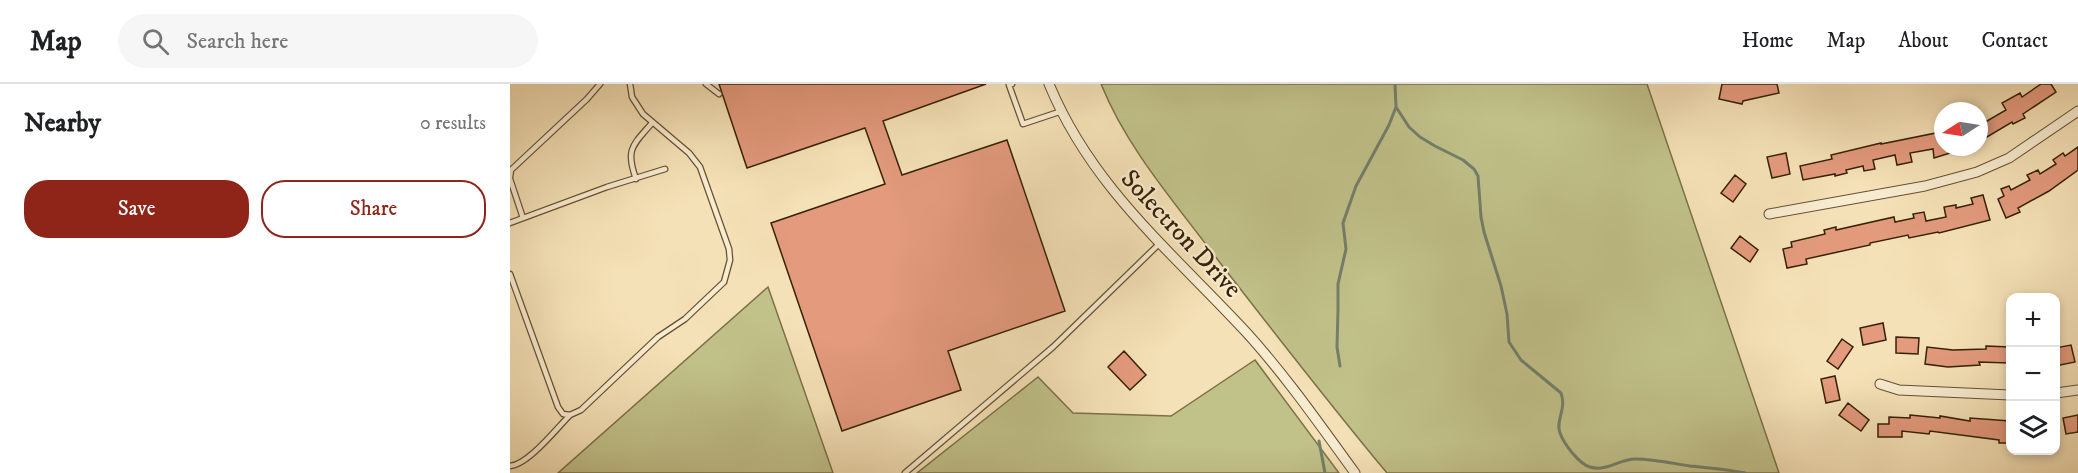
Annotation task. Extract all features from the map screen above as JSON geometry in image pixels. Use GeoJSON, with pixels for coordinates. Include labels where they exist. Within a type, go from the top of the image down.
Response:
{"type":"FeatureCollection","features":[{"type":"Feature","properties":{"kind":"street","name":"Solectron Drive"},"geometry":{"type":"LineString","coordinates":[[1049,84],[1062,111],[1104,180],[1159,244],[1246,332],[1302,399],[1355,473]]}},
{"type":"Feature","properties":{"kind":"street"},"geometry":{"type":"LineString","coordinates":[[1769,214],[1925,186],[1977,172],[2009,158],[2078,111]]}},
{"type":"Feature","properties":{"kind":"street"},"geometry":{"type":"LineString","coordinates":[[1880,384],[1899,390],[2006,395]]}},
{"type":"Feature","properties":{"kind":"street"},"geometry":{"type":"LineString","coordinates":[[2060,392],[2078,390]]}},
{"type":"Feature","properties":{"kind":"lane"},"geometry":{"type":"LineString","coordinates":[[523,218],[510,178],[511,170],[580,106],[600,84]]}},
{"type":"Feature","properties":{"kind":"lane"},"geometry":{"type":"LineString","coordinates":[[510,466],[516,465],[532,454],[570,415],[581,410],[658,337],[710,297],[724,282],[728,271],[729,249],[700,167],[689,153],[652,123],[632,97],[630,84]]}},
{"type":"Feature","properties":{"kind":"lane"},"geometry":{"type":"LineString","coordinates":[[706,84],[719,94]]}},
{"type":"Feature","properties":{"kind":"lane"},"geometry":{"type":"LineString","coordinates":[[1012,84],[1009,85],[1023,124],[1062,111]]}},
{"type":"Feature","properties":{"kind":"lane"},"geometry":{"type":"LineString","coordinates":[[636,179],[630,156],[632,148],[652,123]]}},
{"type":"Feature","properties":{"kind":"lane"},"geometry":{"type":"LineString","coordinates":[[510,224],[607,187],[665,169]]}},
{"type":"Feature","properties":{"kind":"lane"},"geometry":{"type":"LineString","coordinates":[[905,473],[1053,347],[1159,244]]}},
{"type":"Feature","properties":{"kind":"lane"},"geometry":{"type":"LineString","coordinates":[[510,274],[558,407],[563,414],[570,415]]}},
{"type":"Feature","properties":{"kind":"green space"},"geometry":{"type":"Polygon","coordinates":[[[1101,84],[1647,84],[1779,473],[1387,473],[1298,363],[1165,191],[1123,129],[1101,84]]]}},
{"type":"Feature","properties":{"kind":"green space"},"geometry":{"type":"Polygon","coordinates":[[[768,287],[833,473],[558,473],[768,287]]]}},
{"type":"Feature","properties":{"kind":"green space"},"geometry":{"type":"Polygon","coordinates":[[[1255,360],[1339,473],[917,473],[1038,377],[1073,413],[1171,416],[1255,360]]]}},
{"type":"Feature","properties":{"kind":"building"},"geometry":{"type":"Polygon","coordinates":[[[719,84],[986,84],[883,121],[902,175],[1007,140],[1065,311],[948,351],[961,390],[842,431],[771,223],[885,184],[865,128],[747,168],[719,84]]]}},
{"type":"Feature","properties":{"kind":"building"},"geometry":{"type":"Polygon","coordinates":[[[1722,84],[1777,84],[1779,93],[1743,101],[1742,104],[1719,99],[1722,84]]]}},
{"type":"Feature","properties":{"kind":"building"},"geometry":{"type":"Polygon","coordinates":[[[2041,84],[2051,84],[2056,92],[2023,114],[2025,118],[2013,124],[2012,122],[1988,136],[1988,120],[2006,110],[2002,103],[2020,93],[2022,97],[2041,84]]]}},
{"type":"Feature","properties":{"kind":"building"},"geometry":{"type":"Polygon","coordinates":[[[1934,133],[1934,156],[1940,156],[1934,158],[1933,149],[1910,153],[1912,162],[1897,165],[1895,155],[1873,160],[1875,169],[1864,171],[1863,166],[1846,170],[1847,173],[1835,176],[1835,174],[1803,180],[1800,166],[1832,159],[1831,155],[1934,133]]]}},
{"type":"Feature","properties":{"kind":"building"},"geometry":{"type":"Polygon","coordinates":[[[2078,147],[2078,170],[2049,191],[2018,208],[2020,212],[2006,218],[1998,199],[2004,196],[2001,189],[2009,186],[2011,190],[2030,180],[2027,175],[2038,170],[2040,174],[2056,164],[2053,160],[2063,153],[2065,156],[2078,147]]]}},
{"type":"Feature","properties":{"kind":"building"},"geometry":{"type":"Polygon","coordinates":[[[1786,153],[1790,174],[1772,178],[1767,157],[1786,153]]]}},
{"type":"Feature","properties":{"kind":"building"},"geometry":{"type":"Polygon","coordinates":[[[1735,175],[1746,184],[1733,202],[1721,193],[1735,175]]]}},
{"type":"Feature","properties":{"kind":"building"},"geometry":{"type":"Polygon","coordinates":[[[1983,195],[1990,220],[1939,233],[1909,238],[1908,235],[1870,243],[1870,245],[1806,259],[1807,264],[1787,268],[1783,249],[1792,247],[1791,242],[1825,234],[1824,230],[1836,227],[1836,230],[1894,217],[1895,222],[1914,218],[1913,214],[1924,212],[1926,221],[1946,217],[1944,207],[1956,205],[1956,208],[1973,204],[1971,198],[1983,195]]]}},
{"type":"Feature","properties":{"kind":"building"},"geometry":{"type":"Polygon","coordinates":[[[1740,236],[1758,250],[1750,262],[1731,248],[1740,236]]]}},
{"type":"Feature","properties":{"kind":"building"},"geometry":{"type":"Polygon","coordinates":[[[1883,323],[1886,340],[1863,345],[1860,328],[1883,323]]]}},
{"type":"Feature","properties":{"kind":"building"},"geometry":{"type":"Polygon","coordinates":[[[1896,337],[1919,338],[1918,354],[1896,353],[1896,337]]]}},
{"type":"Feature","properties":{"kind":"building"},"geometry":{"type":"Polygon","coordinates":[[[1842,339],[1853,347],[1838,369],[1827,361],[1842,339]]]}},
{"type":"Feature","properties":{"kind":"building"},"geometry":{"type":"Polygon","coordinates":[[[2071,345],[2075,362],[2060,365],[2060,347],[2071,345]]]}},
{"type":"Feature","properties":{"kind":"building"},"geometry":{"type":"Polygon","coordinates":[[[1986,346],[2006,347],[2006,363],[1979,362],[1980,365],[1948,367],[1925,364],[1927,347],[1953,350],[1986,349],[1986,346]]]}},
{"type":"Feature","properties":{"kind":"building"},"geometry":{"type":"Polygon","coordinates":[[[1124,351],[1146,375],[1130,390],[1108,367],[1124,351]]]}},
{"type":"Feature","properties":{"kind":"building"},"geometry":{"type":"Polygon","coordinates":[[[1835,376],[1840,400],[1826,403],[1821,379],[1835,376]]]}},
{"type":"Feature","properties":{"kind":"building"},"geometry":{"type":"Polygon","coordinates":[[[1848,403],[1869,420],[1861,431],[1839,415],[1848,403]]]}},
{"type":"Feature","properties":{"kind":"building"},"geometry":{"type":"Polygon","coordinates":[[[1910,415],[1940,418],[1940,416],[1970,421],[1970,418],[2006,421],[2006,443],[1999,443],[1999,440],[1930,431],[1929,434],[1902,431],[1902,437],[1878,437],[1878,424],[1889,424],[1889,417],[1910,418],[1910,415]]]}},
{"type":"Feature","properties":{"kind":"building"},"geometry":{"type":"Polygon","coordinates":[[[2078,415],[2078,432],[2066,434],[2063,418],[2078,415]]]}},
{"type":"Feature","properties":{"kind":"waterway"},"geometry":{"type":"LineString","coordinates":[[1340,366],[1337,347],[1338,284],[1346,249],[1343,223],[1356,186],[1389,125],[1396,107],[1395,84]]}},
{"type":"Feature","properties":{"kind":"waterway"},"geometry":{"type":"LineString","coordinates":[[1396,107],[1409,127],[1420,137],[1463,160],[1474,169],[1478,176],[1481,217],[1501,286],[1507,314],[1509,342],[1521,360],[1561,393],[1563,404],[1559,428],[1572,453],[1586,465],[1596,468],[1642,459],[1745,473]]}},
{"type":"Feature","properties":{"kind":"waterway"},"geometry":{"type":"LineString","coordinates":[[1319,441],[1325,473]]}}]}
